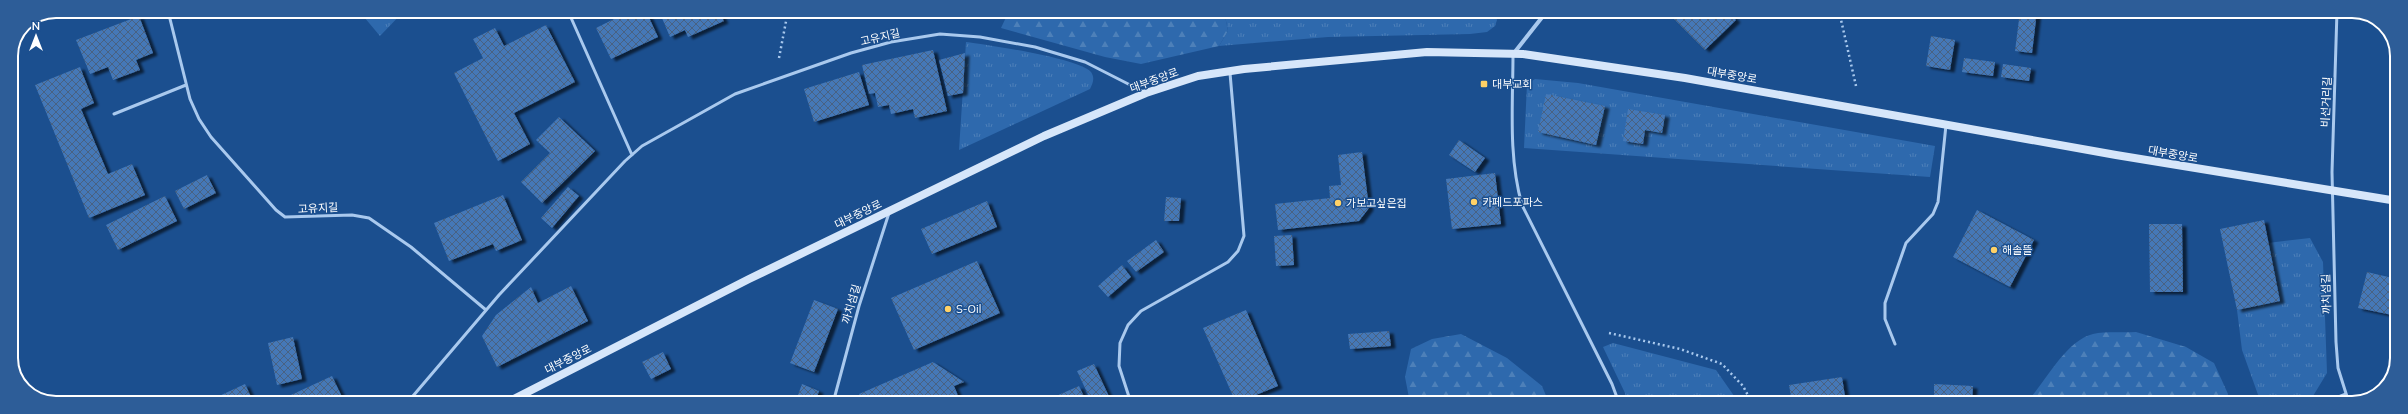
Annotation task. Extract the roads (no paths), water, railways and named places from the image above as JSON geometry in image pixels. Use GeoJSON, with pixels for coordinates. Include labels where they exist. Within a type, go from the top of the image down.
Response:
{"type":"FeatureCollection","features":[{"type":"Feature","properties":{"kind":"street"},"geometry":{"type":"LineString","coordinates":[[1513,54],[1541,18]]}},
{"type":"Feature","properties":{"kind":"street","name":"대부중앙로"},"geometry":{"type":"LineString","coordinates":[[520,396],[749,279],[1044,136],[1146,93],[1198,76],[1229,71],[1427,52],[1513,54],[1685,78],[2332,192],[2390,200]]}},
{"type":"Feature","properties":{"kind":"lane","name":"고유지길"},"geometry":{"type":"LineString","coordinates":[[170,18],[186,85],[199,119],[211,137],[276,210],[285,217],[352,215],[369,218],[411,247],[486,310]]}},
{"type":"Feature","properties":{"kind":"lane"},"geometry":{"type":"LineString","coordinates":[[571,18],[632,155]]}},
{"type":"Feature","properties":{"kind":"lane","name":"비선거리길"},"geometry":{"type":"LineString","coordinates":[[2332,192],[2337,18]]}},
{"type":"Feature","properties":{"kind":"lane","name":"고유지길"},"geometry":{"type":"LineString","coordinates":[[413,396],[486,310],[632,155],[642,146],[662,133],[735,94],[858,51],[891,42],[940,34],[980,37],[1035,47],[1085,62],[1146,93]]}},
{"type":"Feature","properties":{"kind":"lane"},"geometry":{"type":"LineString","coordinates":[[1513,54],[1513,160],[1516,184],[1532,227],[1612,384],[1616,396]]}},
{"type":"Feature","properties":{"kind":"lane"},"geometry":{"type":"LineString","coordinates":[[1129,396],[1119,366],[1120,343],[1128,325],[1141,311],[1228,262],[1238,251],[1244,236],[1229,71]]}},
{"type":"Feature","properties":{"kind":"lane"},"geometry":{"type":"LineString","coordinates":[[114,114],[186,85]]}},
{"type":"Feature","properties":{"kind":"lane"},"geometry":{"type":"LineString","coordinates":[[1895,344],[1884,319],[1885,303],[1906,243],[1933,214],[1938,202],[1946,125]]}},
{"type":"Feature","properties":{"kind":"lane","name":"까치섬길"},"geometry":{"type":"LineString","coordinates":[[2332,192],[2338,368],[2346,394]]}},
{"type":"Feature","properties":{"kind":"lane","name":"까치섬길"},"geometry":{"type":"LineString","coordinates":[[835,396],[859,306],[889,211]]}},
{"type":"Feature","properties":{"kind":"lane"},"geometry":{"type":"LineString","coordinates":[[2341,396],[2346,394]]}},
{"type":"Feature","properties":{"kind":"place","name":"대부교회"},"geometry":{"type":"Point","coordinates":[1484,84]}},
{"type":"Feature","properties":{"kind":"place","name":"카페드포파스"},"geometry":{"type":"Point","coordinates":[1474,202]}},
{"type":"Feature","properties":{"kind":"place","name":"가보고싶은집"},"geometry":{"type":"Point","coordinates":[1338,203]}},
{"type":"Feature","properties":{"kind":"place","name":"해솔뜰"},"geometry":{"type":"Point","coordinates":[1994,250]}},
{"type":"Feature","properties":{"kind":"place","name":"S-Oil"},"geometry":{"type":"Point","coordinates":[948,309]}}]}
